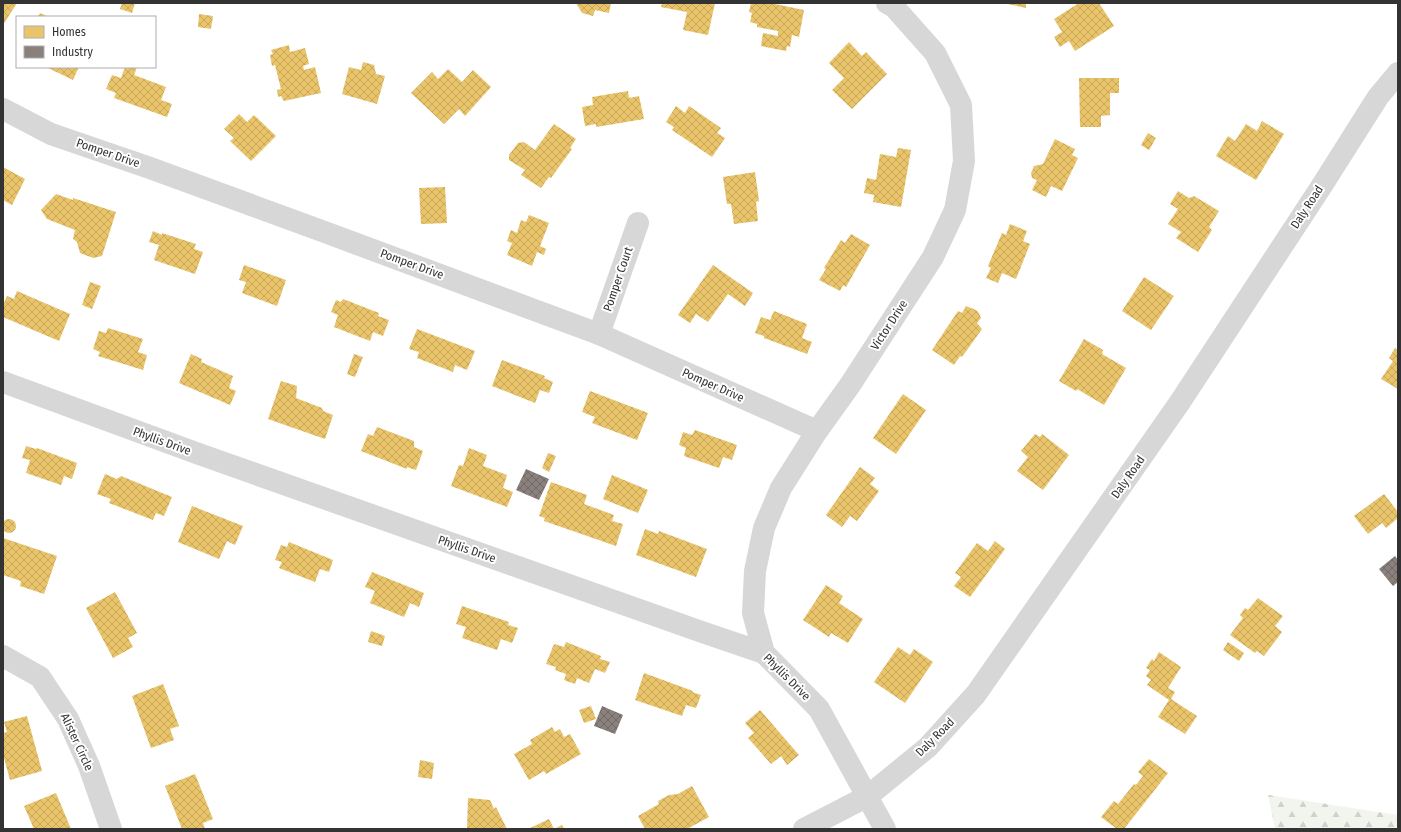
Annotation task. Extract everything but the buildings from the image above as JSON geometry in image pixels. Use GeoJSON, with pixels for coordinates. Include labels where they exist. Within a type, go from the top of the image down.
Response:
{"type":"FeatureCollection","features":[{"type":"Feature","properties":{"kind":"street","name":"Victor Drive"},"geometry":{"type":"LineString","coordinates":[[764,652],[752,613],[755,571],[764,528],[781,488],[817,431],[850,385],[933,257],[955,210],[964,161],[961,105],[935,53],[894,7],[887,3]]}},
{"type":"Feature","properties":{"kind":"street","name":"Daly Road"},"geometry":{"type":"LineString","coordinates":[[804,829],[868,796],[928,746],[976,694],[1180,402],[1378,97],[1398,74]]}},
{"type":"Feature","properties":{"kind":"street","name":"Pomper Drive"},"geometry":{"type":"LineString","coordinates":[[3,109],[52,134],[285,217],[599,334],[817,431]]}},
{"type":"Feature","properties":{"kind":"street","name":"Pomper Court"},"geometry":{"type":"LineString","coordinates":[[599,334],[638,224]]}},
{"type":"Feature","properties":{"kind":"street","name":"Phyllis Drive"},"geometry":{"type":"LineString","coordinates":[[3,382],[206,457],[702,632],[764,652],[819,708],[885,829]]}},
{"type":"Feature","properties":{"kind":"street","name":"Alister Circle"},"geometry":{"type":"LineString","coordinates":[[3,656],[40,677],[68,719],[89,766],[111,829]]}},
{"type":"Feature","properties":{"kind":"green space"},"geometry":{"type":"Polygon","coordinates":[[[1268,795],[1398,815],[1398,829],[1275,829],[1268,795]]]}}]}
